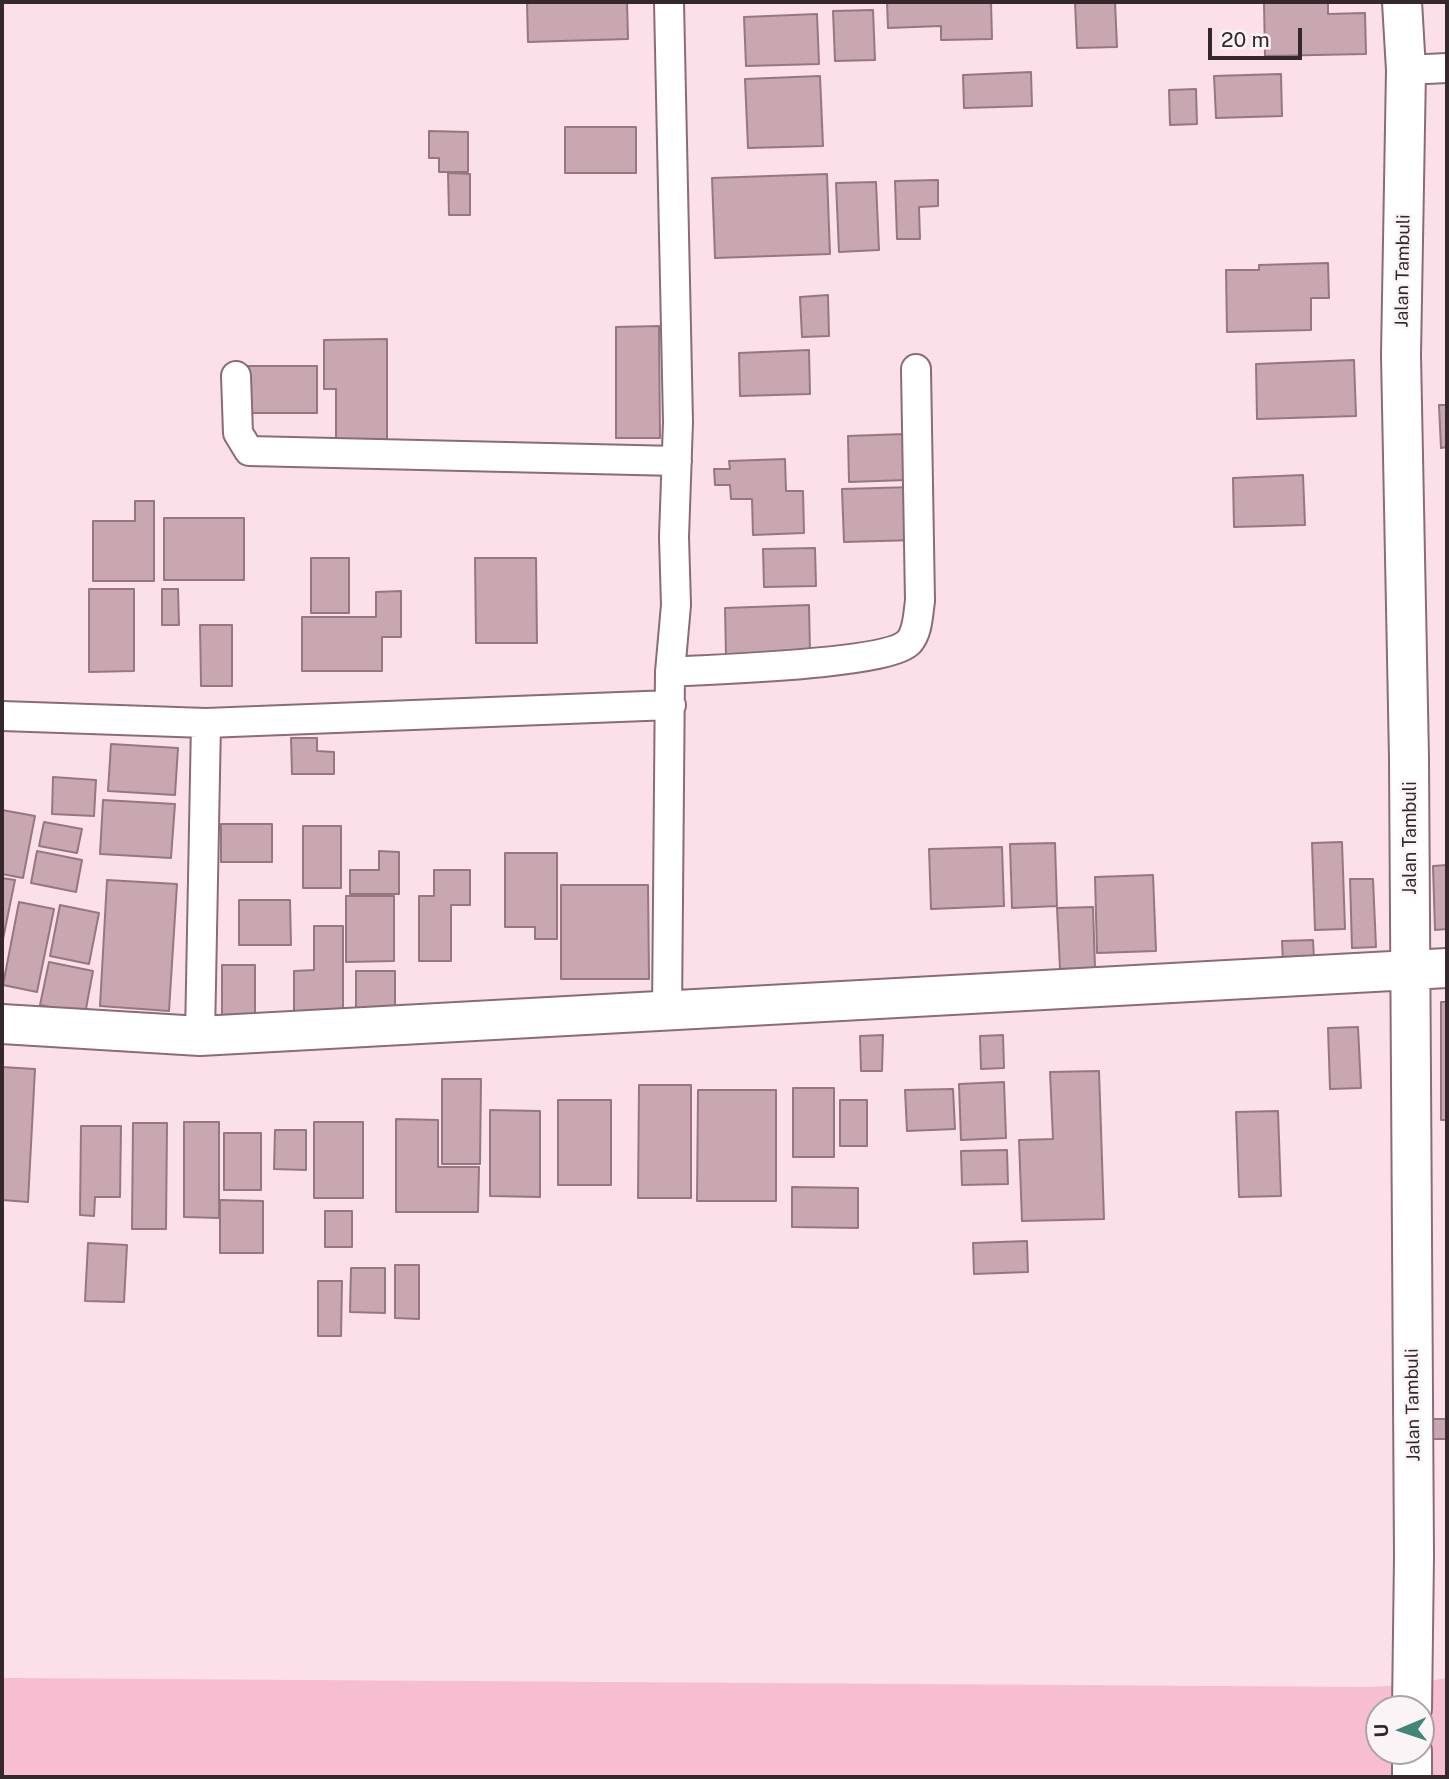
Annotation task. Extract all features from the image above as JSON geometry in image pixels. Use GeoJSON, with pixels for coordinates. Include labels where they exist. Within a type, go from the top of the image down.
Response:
{"type":"FeatureCollection","features":[{"type":"Feature","properties":{"kind":"street"},"geometry":{"type":"LineString","coordinates":[[667,1012],[670,672],[676,605],[677,461],[669,2]]}},
{"type":"Feature","properties":{"kind":"street","name":"Jalan Tambuli"},"geometry":{"type":"LineString","coordinates":[[1402,2],[1406,70],[1401,355],[1429,970],[1412,1692]]}},
{"type":"Feature","properties":{"kind":"street"},"geometry":{"type":"LineString","coordinates":[[1406,70],[1447,68]]}},
{"type":"Feature","properties":{"kind":"street"},"geometry":{"type":"LineString","coordinates":[[670,672],[841,659],[883,653],[908,643],[915,631],[920,601],[916,369]]}},
{"type":"Feature","properties":{"kind":"street"},"geometry":{"type":"LineString","coordinates":[[236,376],[238,433],[249,451],[677,461]]}},
{"type":"Feature","properties":{"kind":"street"},"geometry":{"type":"LineString","coordinates":[[2,716],[206,723],[671,705]]}},
{"type":"Feature","properties":{"kind":"street"},"geometry":{"type":"LineString","coordinates":[[200,1036],[206,723]]}},
{"type":"Feature","properties":{"kind":"street"},"geometry":{"type":"LineString","coordinates":[[2,1024],[200,1036],[667,1012],[898,996],[1429,970]]}},
{"type":"Feature","properties":{"kind":"shaded area"},"geometry":{"type":"Polygon","coordinates":[[[2,1678],[1368,1687],[1406,1685],[1447,1678],[1447,1777],[2,1777],[2,1678]]]}},
{"type":"Feature","properties":{"kind":"building"},"geometry":{"type":"Polygon","coordinates":[[[527,2],[627,2],[628,39],[528,42],[527,2]]]}},
{"type":"Feature","properties":{"kind":"building"},"geometry":{"type":"Polygon","coordinates":[[[887,2],[991,2],[992,39],[941,40],[941,26],[888,28],[887,2]]]}},
{"type":"Feature","properties":{"kind":"building"},"geometry":{"type":"Polygon","coordinates":[[[1075,2],[1115,2],[1117,47],[1077,48],[1075,2]]]}},
{"type":"Feature","properties":{"kind":"building"},"geometry":{"type":"Polygon","coordinates":[[[1264,2],[1328,2],[1328,14],[1365,13],[1366,54],[1265,56],[1264,2]]]}},
{"type":"Feature","properties":{"kind":"building"},"geometry":{"type":"Polygon","coordinates":[[[873,10],[875,60],[835,61],[833,11],[873,10]]]}},
{"type":"Feature","properties":{"kind":"building"},"geometry":{"type":"Polygon","coordinates":[[[817,14],[819,64],[746,66],[744,17],[817,14]]]}},
{"type":"Feature","properties":{"kind":"building"},"geometry":{"type":"Polygon","coordinates":[[[1031,72],[1032,106],[964,108],[963,75],[1031,72]]]}},
{"type":"Feature","properties":{"kind":"building"},"geometry":{"type":"Polygon","coordinates":[[[1281,74],[1282,116],[1216,118],[1214,76],[1281,74]]]}},
{"type":"Feature","properties":{"kind":"building"},"geometry":{"type":"Polygon","coordinates":[[[820,76],[823,146],[748,148],[745,79],[820,76]]]}},
{"type":"Feature","properties":{"kind":"building"},"geometry":{"type":"Polygon","coordinates":[[[1196,89],[1197,124],[1170,125],[1169,90],[1196,89]]]}},
{"type":"Feature","properties":{"kind":"building"},"geometry":{"type":"Polygon","coordinates":[[[565,127],[636,127],[636,173],[565,173],[565,127]]]}},
{"type":"Feature","properties":{"kind":"building"},"geometry":{"type":"Polygon","coordinates":[[[429,131],[468,132],[468,172],[439,172],[439,158],[429,158],[429,131]]]}},
{"type":"Feature","properties":{"kind":"building"},"geometry":{"type":"Polygon","coordinates":[[[448,173],[470,174],[470,215],[449,215],[448,173]]]}},
{"type":"Feature","properties":{"kind":"building"},"geometry":{"type":"Polygon","coordinates":[[[827,174],[830,254],[715,258],[712,178],[827,174]]]}},
{"type":"Feature","properties":{"kind":"building"},"geometry":{"type":"Polygon","coordinates":[[[938,180],[938,206],[919,207],[920,239],[897,239],[895,181],[938,180]]]}},
{"type":"Feature","properties":{"kind":"building"},"geometry":{"type":"Polygon","coordinates":[[[876,182],[879,250],[839,252],[836,183],[876,182]]]}},
{"type":"Feature","properties":{"kind":"building"},"geometry":{"type":"Polygon","coordinates":[[[1328,263],[1329,298],[1311,298],[1311,330],[1227,332],[1226,270],[1259,270],[1259,265],[1328,263]]]}},
{"type":"Feature","properties":{"kind":"building"},"geometry":{"type":"Polygon","coordinates":[[[828,295],[829,336],[802,337],[800,297],[828,295]]]}},
{"type":"Feature","properties":{"kind":"building"},"geometry":{"type":"Polygon","coordinates":[[[659,326],[660,438],[616,438],[616,327],[659,326]]]}},
{"type":"Feature","properties":{"kind":"building"},"geometry":{"type":"Polygon","coordinates":[[[387,339],[387,445],[336,445],[336,389],[324,389],[324,340],[387,339]]]}},
{"type":"Feature","properties":{"kind":"building"},"geometry":{"type":"Polygon","coordinates":[[[809,350],[810,394],[740,396],[739,353],[809,350]]]}},
{"type":"Feature","properties":{"kind":"building"},"geometry":{"type":"Polygon","coordinates":[[[1354,360],[1356,416],[1257,419],[1256,364],[1354,360]]]}},
{"type":"Feature","properties":{"kind":"building"},"geometry":{"type":"Polygon","coordinates":[[[246,366],[317,366],[317,413],[246,413],[246,366]]]}},
{"type":"Feature","properties":{"kind":"building"},"geometry":{"type":"Polygon","coordinates":[[[1439,405],[1447,405],[1447,447],[1441,448],[1439,405]]]}},
{"type":"Feature","properties":{"kind":"building"},"geometry":{"type":"Polygon","coordinates":[[[905,434],[906,480],[849,482],[848,436],[905,434]]]}},
{"type":"Feature","properties":{"kind":"building"},"geometry":{"type":"Polygon","coordinates":[[[785,459],[786,491],[803,491],[804,533],[753,535],[752,499],[731,499],[730,485],[715,485],[714,469],[730,469],[729,461],[785,459]]]}},
{"type":"Feature","properties":{"kind":"building"},"geometry":{"type":"Polygon","coordinates":[[[1303,475],[1305,525],[1234,527],[1233,478],[1303,475]]]}},
{"type":"Feature","properties":{"kind":"building"},"geometry":{"type":"Polygon","coordinates":[[[914,487],[916,540],[844,542],[842,489],[914,487]]]}},
{"type":"Feature","properties":{"kind":"building"},"geometry":{"type":"Polygon","coordinates":[[[135,501],[154,501],[154,581],[93,581],[93,521],[135,521],[135,501]]]}},
{"type":"Feature","properties":{"kind":"building"},"geometry":{"type":"Polygon","coordinates":[[[164,518],[244,518],[244,580],[164,580],[164,518]]]}},
{"type":"Feature","properties":{"kind":"building"},"geometry":{"type":"Polygon","coordinates":[[[815,548],[816,586],[764,587],[763,549],[815,548]]]}},
{"type":"Feature","properties":{"kind":"building"},"geometry":{"type":"Polygon","coordinates":[[[311,558],[349,558],[349,613],[311,613],[311,558]]]}},
{"type":"Feature","properties":{"kind":"building"},"geometry":{"type":"Polygon","coordinates":[[[475,558],[536,558],[537,643],[476,643],[475,558]]]}},
{"type":"Feature","properties":{"kind":"building"},"geometry":{"type":"Polygon","coordinates":[[[89,589],[134,589],[134,671],[89,672],[89,589]]]}},
{"type":"Feature","properties":{"kind":"building"},"geometry":{"type":"Polygon","coordinates":[[[162,589],[178,589],[179,625],[162,625],[162,589]]]}},
{"type":"Feature","properties":{"kind":"building"},"geometry":{"type":"Polygon","coordinates":[[[401,591],[401,637],[382,637],[382,671],[302,671],[302,617],[376,617],[376,592],[401,591]]]}},
{"type":"Feature","properties":{"kind":"building"},"geometry":{"type":"Polygon","coordinates":[[[809,605],[810,653],[726,656],[725,608],[809,605]]]}},
{"type":"Feature","properties":{"kind":"building"},"geometry":{"type":"Polygon","coordinates":[[[200,625],[232,625],[232,686],[201,686],[200,625]]]}},
{"type":"Feature","properties":{"kind":"building"},"geometry":{"type":"Polygon","coordinates":[[[291,738],[317,738],[317,751],[334,752],[334,774],[292,774],[291,738]]]}},
{"type":"Feature","properties":{"kind":"building"},"geometry":{"type":"Polygon","coordinates":[[[111,744],[178,748],[175,795],[108,791],[111,744]]]}},
{"type":"Feature","properties":{"kind":"building"},"geometry":{"type":"Polygon","coordinates":[[[53,777],[96,780],[94,816],[52,814],[53,777]]]}},
{"type":"Feature","properties":{"kind":"building"},"geometry":{"type":"Polygon","coordinates":[[[103,800],[175,804],[171,858],[100,854],[103,800]]]}},
{"type":"Feature","properties":{"kind":"building"},"geometry":{"type":"Polygon","coordinates":[[[2,810],[35,816],[23,878],[2,874],[2,810]]]}},
{"type":"Feature","properties":{"kind":"building"},"geometry":{"type":"Polygon","coordinates":[[[44,822],[82,829],[77,853],[39,846],[44,822]]]}},
{"type":"Feature","properties":{"kind":"building"},"geometry":{"type":"Polygon","coordinates":[[[221,824],[272,824],[272,862],[221,862],[221,824]]]}},
{"type":"Feature","properties":{"kind":"building"},"geometry":{"type":"Polygon","coordinates":[[[303,826],[341,826],[341,888],[303,888],[303,826]]]}},
{"type":"Feature","properties":{"kind":"building"},"geometry":{"type":"Polygon","coordinates":[[[1342,842],[1345,929],[1315,930],[1312,843],[1342,842]]]}},
{"type":"Feature","properties":{"kind":"building"},"geometry":{"type":"Polygon","coordinates":[[[1055,843],[1057,906],[1012,908],[1010,844],[1055,843]]]}},
{"type":"Feature","properties":{"kind":"building"},"geometry":{"type":"Polygon","coordinates":[[[1002,847],[1004,906],[931,909],[929,849],[1002,847]]]}},
{"type":"Feature","properties":{"kind":"building"},"geometry":{"type":"Polygon","coordinates":[[[37,851],[82,860],[76,892],[31,883],[37,851]]]}},
{"type":"Feature","properties":{"kind":"building"},"geometry":{"type":"Polygon","coordinates":[[[379,851],[399,852],[399,894],[350,894],[350,870],[379,870],[379,851]]]}},
{"type":"Feature","properties":{"kind":"building"},"geometry":{"type":"Polygon","coordinates":[[[505,853],[557,853],[557,939],[535,939],[535,927],[505,927],[505,853]]]}},
{"type":"Feature","properties":{"kind":"building"},"geometry":{"type":"Polygon","coordinates":[[[1447,865],[1447,929],[1435,930],[1433,866],[1447,865]]]}},
{"type":"Feature","properties":{"kind":"building"},"geometry":{"type":"Polygon","coordinates":[[[434,870],[470,870],[470,905],[451,905],[451,961],[419,961],[419,896],[434,896],[434,870]]]}},
{"type":"Feature","properties":{"kind":"building"},"geometry":{"type":"Polygon","coordinates":[[[1153,875],[1156,951],[1097,953],[1095,877],[1153,875]]]}},
{"type":"Feature","properties":{"kind":"building"},"geometry":{"type":"Polygon","coordinates":[[[2,878],[15,880],[2,944],[2,878]]]}},
{"type":"Feature","properties":{"kind":"building"},"geometry":{"type":"Polygon","coordinates":[[[1350,879],[1373,879],[1376,947],[1352,948],[1350,879]]]}},
{"type":"Feature","properties":{"kind":"building"},"geometry":{"type":"Polygon","coordinates":[[[107,880],[177,884],[169,1011],[100,1006],[107,880]]]}},
{"type":"Feature","properties":{"kind":"building"},"geometry":{"type":"Polygon","coordinates":[[[561,885],[648,885],[649,979],[561,979],[561,885]]]}},
{"type":"Feature","properties":{"kind":"building"},"geometry":{"type":"Polygon","coordinates":[[[346,896],[394,896],[394,961],[346,962],[346,896]]]}},
{"type":"Feature","properties":{"kind":"building"},"geometry":{"type":"Polygon","coordinates":[[[239,900],[290,900],[291,945],[239,945],[239,900]]]}},
{"type":"Feature","properties":{"kind":"building"},"geometry":{"type":"Polygon","coordinates":[[[19,902],[54,909],[37,992],[3,985],[19,902]]]}},
{"type":"Feature","properties":{"kind":"building"},"geometry":{"type":"Polygon","coordinates":[[[60,905],[99,913],[89,964],[50,956],[60,905]]]}},
{"type":"Feature","properties":{"kind":"building"},"geometry":{"type":"Polygon","coordinates":[[[1093,907],[1095,968],[1060,969],[1057,908],[1093,907]]]}},
{"type":"Feature","properties":{"kind":"building"},"geometry":{"type":"Polygon","coordinates":[[[314,926],[343,926],[343,1011],[294,1011],[294,971],[314,970],[314,926]]]}},
{"type":"Feature","properties":{"kind":"building"},"geometry":{"type":"Polygon","coordinates":[[[1313,940],[1314,960],[1283,962],[1282,941],[1313,940]]]}},
{"type":"Feature","properties":{"kind":"building"},"geometry":{"type":"Polygon","coordinates":[[[49,962],[93,971],[85,1014],[40,1005],[49,962]]]}},
{"type":"Feature","properties":{"kind":"building"},"geometry":{"type":"Polygon","coordinates":[[[222,965],[255,965],[255,1021],[222,1022],[222,965]]]}},
{"type":"Feature","properties":{"kind":"building"},"geometry":{"type":"Polygon","coordinates":[[[356,971],[395,971],[395,1016],[356,1016],[356,971]]]}},
{"type":"Feature","properties":{"kind":"building"},"geometry":{"type":"Polygon","coordinates":[[[1441,1002],[1447,1002],[1447,1120],[1441,1120],[1441,1002]]]}},
{"type":"Feature","properties":{"kind":"building"},"geometry":{"type":"Polygon","coordinates":[[[1358,1027],[1361,1088],[1330,1089],[1328,1028],[1358,1027]]]}},
{"type":"Feature","properties":{"kind":"building"},"geometry":{"type":"Polygon","coordinates":[[[883,1035],[882,1071],[861,1071],[860,1036],[883,1035]]]}},
{"type":"Feature","properties":{"kind":"building"},"geometry":{"type":"Polygon","coordinates":[[[1003,1035],[1004,1068],[981,1069],[980,1036],[1003,1035]]]}},
{"type":"Feature","properties":{"kind":"building"},"geometry":{"type":"Polygon","coordinates":[[[2,1067],[35,1069],[28,1202],[2,1200],[2,1067]]]}},
{"type":"Feature","properties":{"kind":"building"},"geometry":{"type":"Polygon","coordinates":[[[1099,1071],[1104,1219],[1022,1221],[1019,1140],[1053,1139],[1050,1072],[1099,1071]]]}},
{"type":"Feature","properties":{"kind":"building"},"geometry":{"type":"Polygon","coordinates":[[[442,1079],[481,1079],[480,1164],[442,1164],[442,1079]]]}},
{"type":"Feature","properties":{"kind":"building"},"geometry":{"type":"Polygon","coordinates":[[[1004,1082],[1006,1138],[961,1140],[959,1084],[1004,1082]]]}},
{"type":"Feature","properties":{"kind":"building"},"geometry":{"type":"Polygon","coordinates":[[[639,1085],[691,1085],[691,1198],[638,1198],[639,1085]]]}},
{"type":"Feature","properties":{"kind":"building"},"geometry":{"type":"Polygon","coordinates":[[[793,1088],[834,1088],[834,1157],[793,1157],[793,1088]]]}},
{"type":"Feature","properties":{"kind":"building"},"geometry":{"type":"Polygon","coordinates":[[[953,1089],[955,1129],[907,1131],[905,1090],[953,1089]]]}},
{"type":"Feature","properties":{"kind":"building"},"geometry":{"type":"Polygon","coordinates":[[[698,1090],[776,1090],[776,1201],[697,1201],[698,1090]]]}},
{"type":"Feature","properties":{"kind":"building"},"geometry":{"type":"Polygon","coordinates":[[[558,1100],[611,1100],[611,1185],[558,1185],[558,1100]]]}},
{"type":"Feature","properties":{"kind":"building"},"geometry":{"type":"Polygon","coordinates":[[[840,1100],[867,1100],[867,1146],[840,1146],[840,1100]]]}},
{"type":"Feature","properties":{"kind":"building"},"geometry":{"type":"Polygon","coordinates":[[[490,1110],[540,1111],[540,1197],[490,1196],[490,1110]]]}},
{"type":"Feature","properties":{"kind":"building"},"geometry":{"type":"Polygon","coordinates":[[[1278,1111],[1281,1196],[1239,1197],[1236,1112],[1278,1111]]]}},
{"type":"Feature","properties":{"kind":"building"},"geometry":{"type":"Polygon","coordinates":[[[396,1119],[438,1120],[438,1167],[479,1167],[478,1212],[396,1212],[396,1119]]]}},
{"type":"Feature","properties":{"kind":"building"},"geometry":{"type":"Polygon","coordinates":[[[184,1122],[219,1122],[219,1218],[184,1217],[184,1122]]]}},
{"type":"Feature","properties":{"kind":"building"},"geometry":{"type":"Polygon","coordinates":[[[314,1122],[363,1122],[363,1198],[314,1198],[314,1122]]]}},
{"type":"Feature","properties":{"kind":"building"},"geometry":{"type":"Polygon","coordinates":[[[133,1123],[167,1123],[166,1229],[132,1229],[133,1123]]]}},
{"type":"Feature","properties":{"kind":"building"},"geometry":{"type":"Polygon","coordinates":[[[81,1126],[121,1126],[120,1197],[95,1197],[94,1216],[80,1215],[81,1126]]]}},
{"type":"Feature","properties":{"kind":"building"},"geometry":{"type":"Polygon","coordinates":[[[275,1130],[306,1130],[306,1170],[274,1169],[275,1130]]]}},
{"type":"Feature","properties":{"kind":"building"},"geometry":{"type":"Polygon","coordinates":[[[224,1133],[261,1133],[261,1190],[224,1190],[224,1133]]]}},
{"type":"Feature","properties":{"kind":"building"},"geometry":{"type":"Polygon","coordinates":[[[1007,1150],[1008,1184],[962,1185],[961,1151],[1007,1150]]]}},
{"type":"Feature","properties":{"kind":"building"},"geometry":{"type":"Polygon","coordinates":[[[792,1187],[858,1188],[858,1228],[792,1227],[792,1187]]]}},
{"type":"Feature","properties":{"kind":"building"},"geometry":{"type":"Polygon","coordinates":[[[220,1200],[263,1201],[263,1253],[220,1253],[220,1200]]]}},
{"type":"Feature","properties":{"kind":"building"},"geometry":{"type":"Polygon","coordinates":[[[325,1211],[352,1211],[352,1247],[325,1247],[325,1211]]]}},
{"type":"Feature","properties":{"kind":"building"},"geometry":{"type":"Polygon","coordinates":[[[1027,1241],[1028,1272],[974,1274],[973,1243],[1027,1241]]]}},
{"type":"Feature","properties":{"kind":"building"},"geometry":{"type":"Polygon","coordinates":[[[88,1243],[127,1245],[124,1302],[85,1301],[88,1243]]]}},
{"type":"Feature","properties":{"kind":"building"},"geometry":{"type":"Polygon","coordinates":[[[395,1265],[419,1265],[419,1319],[395,1318],[395,1265]]]}},
{"type":"Feature","properties":{"kind":"building"},"geometry":{"type":"Polygon","coordinates":[[[351,1268],[385,1268],[385,1313],[350,1312],[351,1268]]]}},
{"type":"Feature","properties":{"kind":"building"},"geometry":{"type":"Polygon","coordinates":[[[318,1281],[342,1281],[341,1336],[318,1336],[318,1281]]]}},
{"type":"Feature","properties":{"kind":"building"},"geometry":{"type":"Polygon","coordinates":[[[1433,1419],[1447,1419],[1447,1439],[1433,1439],[1433,1419]]]}}]}
